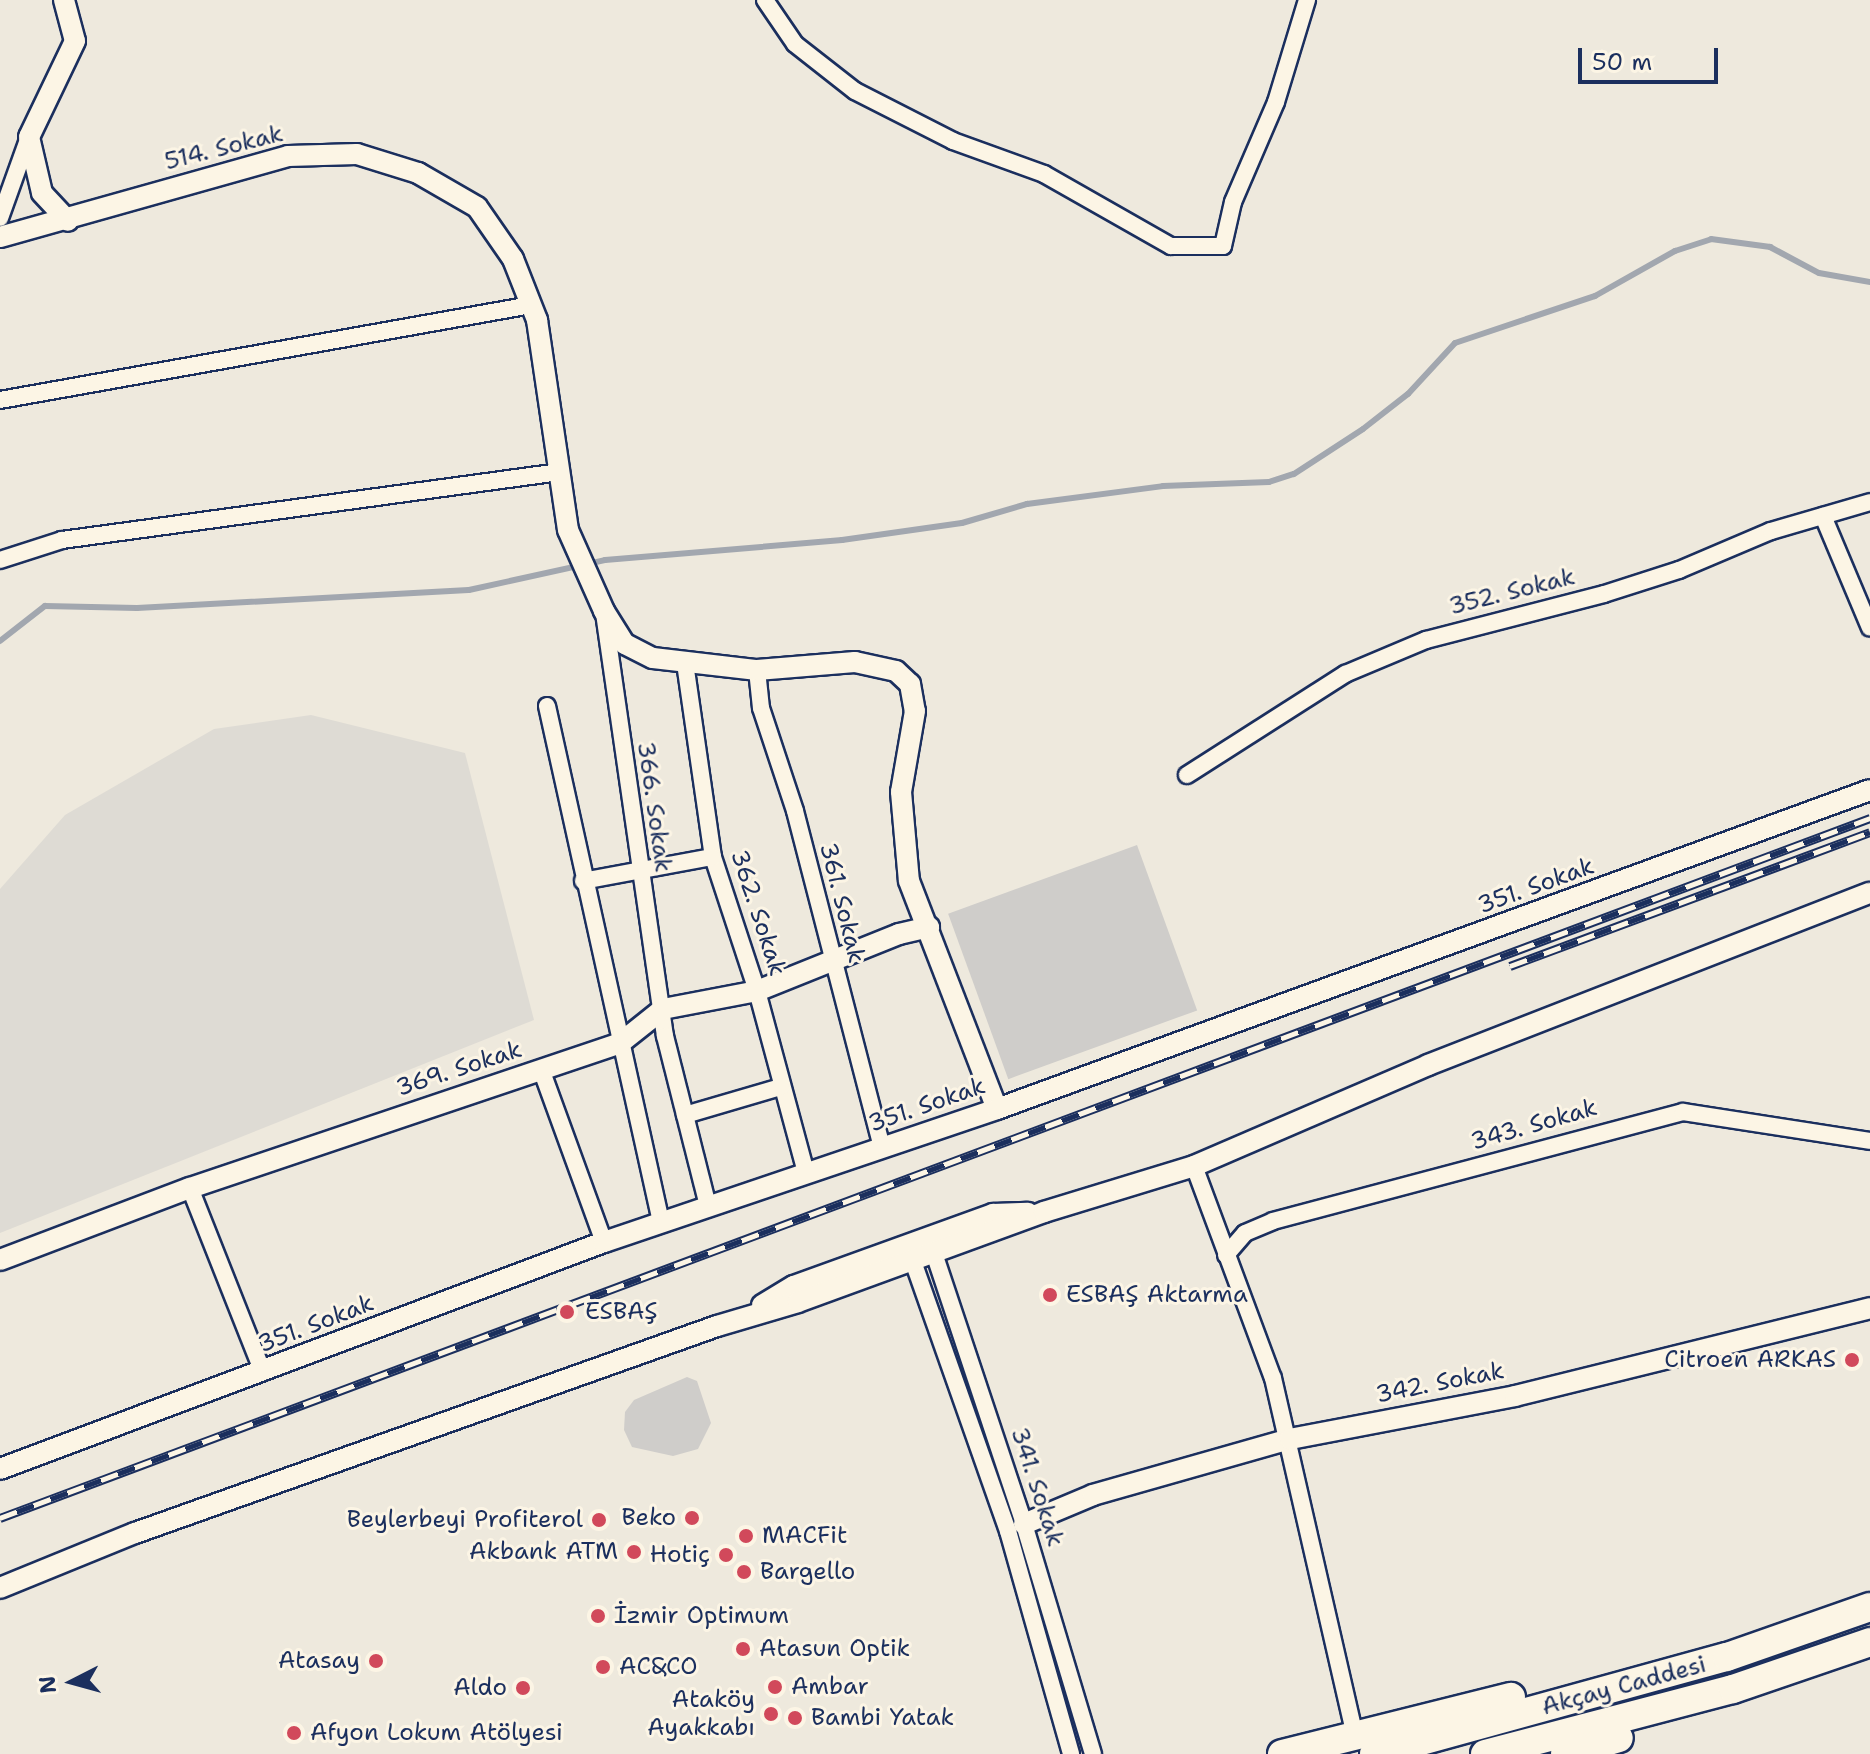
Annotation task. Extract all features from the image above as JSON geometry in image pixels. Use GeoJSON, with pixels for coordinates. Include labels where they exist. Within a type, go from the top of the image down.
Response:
{"type":"FeatureCollection","features":[{"type":"Feature","properties":{"kind":"highway","name":"Akçay Caddesi"},"geometry":{"type":"LineString","coordinates":[[1282,1754],[1365,1744],[1727,1657],[1870,1607]]}},
{"type":"Feature","properties":{"kind":"highway","name":"Akçay Caddesi"},"geometry":{"type":"LineString","coordinates":[[1485,1754],[1733,1689],[1870,1642]]}},
{"type":"Feature","properties":{"kind":"highway"},"geometry":{"type":"LineString","coordinates":[[1565,1754],[1682,1718],[1733,1689]]}},
{"type":"Feature","properties":{"kind":"street"},"geometry":{"type":"LineString","coordinates":[[0,218],[29,137],[75,41],[64,0]]}},
{"type":"Feature","properties":{"kind":"street"},"geometry":{"type":"LineString","coordinates":[[765,0],[795,44],[855,91],[953,141],[1044,174],[1171,246],[1223,246],[1233,202],[1276,102],[1307,0]]}},
{"type":"Feature","properties":{"kind":"street"},"geometry":{"type":"LineString","coordinates":[[29,137],[42,193],[68,221]]}},
{"type":"Feature","properties":{"kind":"street","name":"514. Sokak"},"geometry":{"type":"LineString","coordinates":[[0,237],[68,221],[288,156],[357,154],[418,173],[477,207],[513,259],[531,305],[568,530],[604,611],[625,644],[653,658],[757,670],[855,662],[896,671],[910,684],[915,711],[901,792],[902,835],[909,881],[997,1109]]}},
{"type":"Feature","properties":{"kind":"street"},"geometry":{"type":"LineString","coordinates":[[0,400],[531,305]]}},
{"type":"Feature","properties":{"kind":"street"},"geometry":{"type":"LineString","coordinates":[[0,560],[62,540],[560,472]]}},
{"type":"Feature","properties":{"kind":"street","name":"352. Sokak"},"geometry":{"type":"LineString","coordinates":[[1187,775],[1345,674],[1426,640],[1649,580],[1823,516],[1870,502]]}},
{"type":"Feature","properties":{"kind":"street"},"geometry":{"type":"LineString","coordinates":[[1823,516],[1870,628]]}},
{"type":"Feature","properties":{"kind":"street","name":"366. Sokak"},"geometry":{"type":"LineString","coordinates":[[604,611],[638,874],[685,1115],[708,1206]]}},
{"type":"Feature","properties":{"kind":"street","name":"362. Sokak"},"geometry":{"type":"LineString","coordinates":[[685,663],[713,857],[757,991],[806,1173]]}},
{"type":"Feature","properties":{"kind":"street","name":"361. Sokak"},"geometry":{"type":"LineString","coordinates":[[757,670],[761,708],[795,811],[831,963],[882,1147]]}},
{"type":"Feature","properties":{"kind":"street"},"geometry":{"type":"LineString","coordinates":[[547,706],[619,1044],[661,1222]]}},
{"type":"Feature","properties":{"kind":"street","name":"351. Sokak"},"geometry":{"type":"LineString","coordinates":[[0,1469],[604,1242],[997,1109],[1870,790]]}},
{"type":"Feature","properties":{"kind":"street"},"geometry":{"type":"LineString","coordinates":[[583,881],[638,874],[713,857]]}},
{"type":"Feature","properties":{"kind":"street"},"geometry":{"type":"LineString","coordinates":[[0,1588],[135,1533],[742,1318],[931,1245],[1194,1166],[1428,1065],[1870,893]]}},
{"type":"Feature","properties":{"kind":"street","name":"369. Sokak"},"geometry":{"type":"LineString","coordinates":[[0,1260],[190,1188],[619,1044],[663,1009],[757,991],[929,927]]}},
{"type":"Feature","properties":{"kind":"street"},"geometry":{"type":"LineString","coordinates":[[541,1069],[604,1242]]}},
{"type":"Feature","properties":{"kind":"street"},"geometry":{"type":"LineString","coordinates":[[685,1115],[781,1087]]}},
{"type":"Feature","properties":{"kind":"street","name":"343. Sokak"},"geometry":{"type":"LineString","coordinates":[[1226,1255],[1245,1233],[1273,1221],[1683,1112],[1870,1141]]}},
{"type":"Feature","properties":{"kind":"street"},"geometry":{"type":"LineString","coordinates":[[1194,1166],[1290,1439],[1365,1744]]}},
{"type":"Feature","properties":{"kind":"street"},"geometry":{"type":"LineString","coordinates":[[190,1188],[263,1372]]}},
{"type":"Feature","properties":{"kind":"street","name":"341. Sokak"},"geometry":{"type":"LineString","coordinates":[[931,1245],[1024,1524],[1093,1754]]}},
{"type":"Feature","properties":{"kind":"street","name":"341. Sokak"},"geometry":{"type":"LineString","coordinates":[[910,1254],[1008,1531],[1071,1754]]}},
{"type":"Feature","properties":{"kind":"street","name":"342. Sokak"},"geometry":{"type":"LineString","coordinates":[[1024,1524],[1093,1495],[1290,1439],[1515,1396],[1870,1308]]}},
{"type":"Feature","properties":{"kind":"shaded area"},"geometry":{"type":"Polygon","coordinates":[[[311,715],[465,753],[534,1020],[0,1233],[0,889],[65,815],[214,729],[311,715]]]}},
{"type":"Feature","properties":{"kind":"shaded area"},"geometry":{"type":"Polygon","coordinates":[[[1137,845],[1197,1010],[1008,1079],[948,914],[1137,845]]]}},
{"type":"Feature","properties":{"kind":"shaded area"},"geometry":{"type":"Polygon","coordinates":[[[687,1377],[697,1381],[711,1423],[698,1449],[673,1456],[632,1447],[624,1430],[625,1412],[634,1400],[687,1377]]]}},
{"type":"Feature","properties":{"kind":"waterway"},"geometry":{"type":"LineString","coordinates":[[0,641],[45,606],[137,608],[469,590],[605,560],[842,540],[962,523],[1027,504],[1163,486],[1269,482],[1294,474],[1363,429],[1408,394],[1455,343],[1595,296],[1675,251],[1711,239],[1770,247],[1819,273],[1870,282]]}},
{"type":"Feature","properties":{"kind":"railway"},"geometry":{"type":"LineString","coordinates":[[0,1518],[1870,818]]}},
{"type":"Feature","properties":{"kind":"railway"},"geometry":{"type":"LineString","coordinates":[[1510,966],[1870,832]]}},
{"type":"Feature","properties":{"kind":"place","name":"ESBAŞ Aktarma"},"geometry":{"type":"Point","coordinates":[1050,1295]}},
{"type":"Feature","properties":{"kind":"place","name":"ESBAŞ"},"geometry":{"type":"Point","coordinates":[567,1312]}},
{"type":"Feature","properties":{"kind":"place","name":"Citroen ARKAS"},"geometry":{"type":"Point","coordinates":[1852,1360]}},
{"type":"Feature","properties":{"kind":"place","name":"Beko"},"geometry":{"type":"Point","coordinates":[692,1518]}},
{"type":"Feature","properties":{"kind":"place","name":"Beylerbeyi Profiterol"},"geometry":{"type":"Point","coordinates":[599,1520]}},
{"type":"Feature","properties":{"kind":"place","name":"MACFit"},"geometry":{"type":"Point","coordinates":[746,1536]}},
{"type":"Feature","properties":{"kind":"place","name":"Akbank ATM"},"geometry":{"type":"Point","coordinates":[634,1552]}},
{"type":"Feature","properties":{"kind":"place","name":"Hotiç"},"geometry":{"type":"Point","coordinates":[726,1555]}},
{"type":"Feature","properties":{"kind":"place","name":"Bargello"},"geometry":{"type":"Point","coordinates":[744,1572]}},
{"type":"Feature","properties":{"kind":"place","name":"İzmir Optimum"},"geometry":{"type":"Point","coordinates":[598,1616]}},
{"type":"Feature","properties":{"kind":"place","name":"Atasun Optik"},"geometry":{"type":"Point","coordinates":[743,1649]}},
{"type":"Feature","properties":{"kind":"place","name":"Atasay"},"geometry":{"type":"Point","coordinates":[376,1661]}},
{"type":"Feature","properties":{"kind":"place","name":"AC&CO"},"geometry":{"type":"Point","coordinates":[603,1667]}},
{"type":"Feature","properties":{"kind":"place","name":"Ambar"},"geometry":{"type":"Point","coordinates":[775,1687]}},
{"type":"Feature","properties":{"kind":"place","name":"Aldo"},"geometry":{"type":"Point","coordinates":[523,1688]}},
{"type":"Feature","properties":{"kind":"place","name":"Ataköy Ayakkabı"},"geometry":{"type":"Point","coordinates":[771,1714]}},
{"type":"Feature","properties":{"kind":"place","name":"Bambi Yatak"},"geometry":{"type":"Point","coordinates":[795,1718]}},
{"type":"Feature","properties":{"kind":"place","name":"Afyon Lokum Atölyesi"},"geometry":{"type":"Point","coordinates":[294,1733]}}]}
